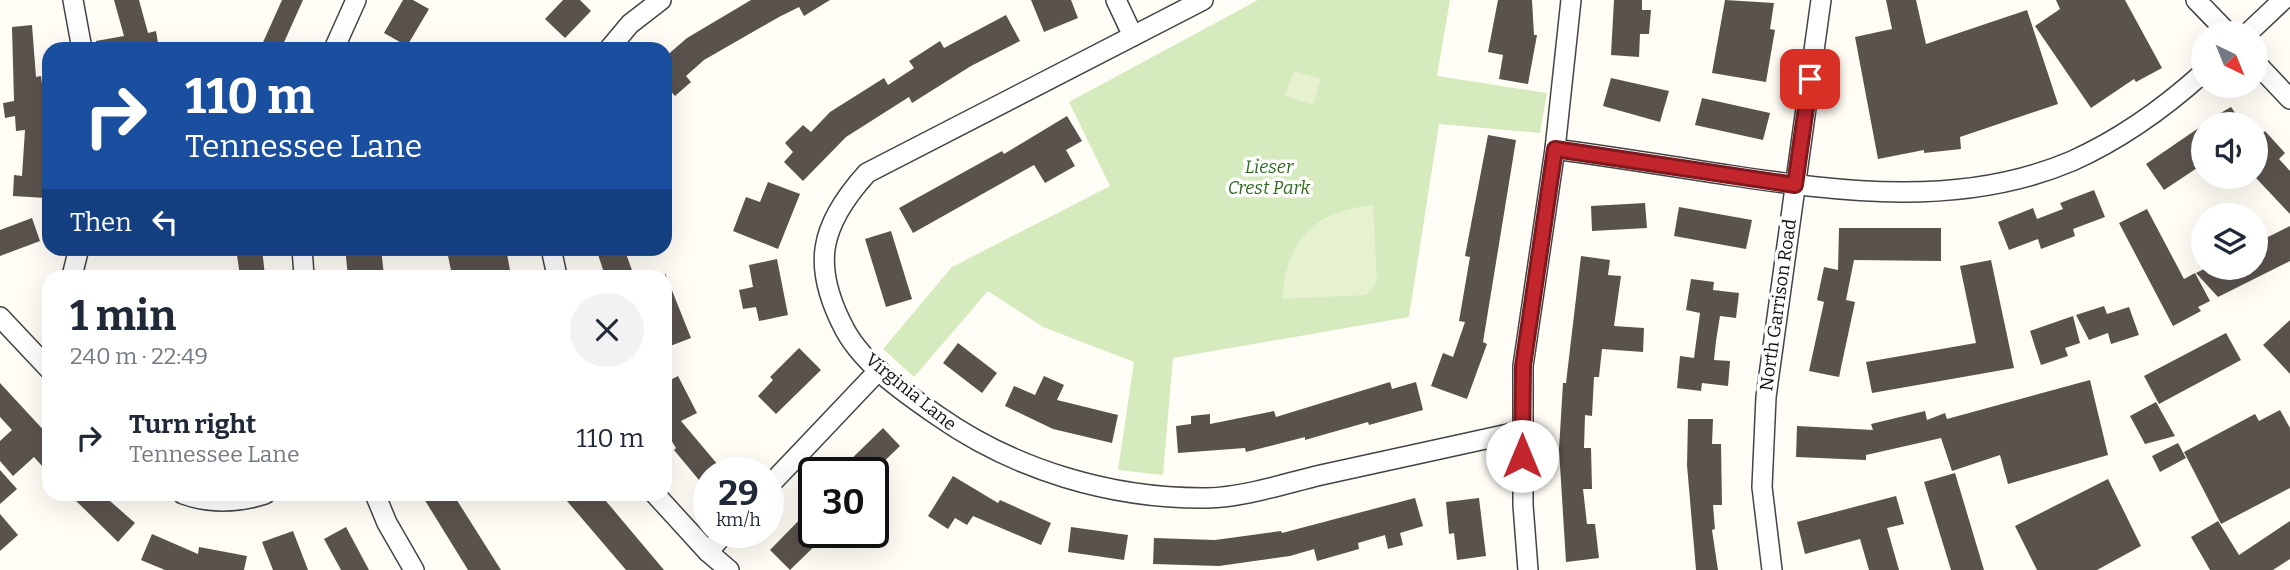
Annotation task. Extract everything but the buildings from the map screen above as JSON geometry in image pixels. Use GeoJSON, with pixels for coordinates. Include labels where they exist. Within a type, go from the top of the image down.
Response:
{"type":"FeatureCollection","features":[{"type":"Feature","properties":{"kind":"street"},"geometry":{"type":"LineString","coordinates":[[72,0],[81,42]]}},
{"type":"Feature","properties":{"kind":"street"},"geometry":{"type":"LineString","coordinates":[[337,42],[356,0]]}},
{"type":"Feature","properties":{"kind":"street"},"geometry":{"type":"LineString","coordinates":[[615,42],[630,24],[661,0]]}},
{"type":"Feature","properties":{"kind":"street"},"geometry":{"type":"LineString","coordinates":[[1115,0],[1133,36]]}},
{"type":"Feature","properties":{"kind":"street","name":"Virginia Lane"},"geometry":{"type":"LineString","coordinates":[[1203,0],[897,155],[867,173],[843,200],[825,235],[825,276],[832,306],[850,339],[878,370],[964,435],[1053,475],[1156,495],[1208,498],[1259,491],[1522,431]]}},
{"type":"Feature","properties":{"kind":"street"},"geometry":{"type":"LineString","coordinates":[[1528,570],[1522,505],[1523,366],[1555,149],[1571,0]]}},
{"type":"Feature","properties":{"kind":"street","name":"North Garrison Road"},"geometry":{"type":"LineString","coordinates":[[1772,570],[1762,487],[1766,397],[1821,0]]}},
{"type":"Feature","properties":{"kind":"street"},"geometry":{"type":"LineString","coordinates":[[2196,0],[2216,21]]}},
{"type":"Feature","properties":{"kind":"street"},"geometry":{"type":"LineString","coordinates":[[2261,21],[2283,0]]}},
{"type":"Feature","properties":{"kind":"street"},"geometry":{"type":"LineString","coordinates":[[2268,76],[2290,99]]}},
{"type":"Feature","properties":{"kind":"street"},"geometry":{"type":"LineString","coordinates":[[1555,149],[1852,192],[1924,193],[1983,186],[2069,162],[2110,143],[2165,107],[2191,84]]}},
{"type":"Feature","properties":{"kind":"street"},"geometry":{"type":"LineString","coordinates":[[0,317],[42,354]]}},
{"type":"Feature","properties":{"kind":"street"},"geometry":{"type":"LineString","coordinates":[[784,470],[878,370]]}},
{"type":"Feature","properties":{"kind":"street"},"geometry":{"type":"LineString","coordinates":[[216,501],[243,501]]}},
{"type":"Feature","properties":{"kind":"street"},"geometry":{"type":"LineString","coordinates":[[377,501],[414,570]]}},
{"type":"Feature","properties":{"kind":"street"},"geometry":{"type":"LineString","coordinates":[[661,501],[708,552],[729,570]]}},
{"type":"Feature","properties":{"kind":"street"},"geometry":{"type":"LineString","coordinates":[[708,552],[712,548]]}},
{"type":"Feature","properties":{"kind":"green space","name":"Lieser Crest Park"},"geometry":{"type":"Polygon","coordinates":[[[1258,0],[1450,0],[1437,76],[1547,93],[1540,133],[1439,124],[1409,317],[1173,358],[1163,475],[1118,470],[1134,362],[1043,327],[988,291],[914,377],[883,349],[952,267],[1110,186],[1069,102],[1258,0]]]}},
{"type":"Feature","properties":{"kind":"green space"},"geometry":{"type":"Polygon","coordinates":[[[1294,71],[1321,79],[1313,105],[1285,96],[1294,71]]]}},
{"type":"Feature","properties":{"kind":"green space"},"geometry":{"type":"Polygon","coordinates":[[[1373,205],[1377,283],[1366,295],[1282,299],[1290,260],[1297,244],[1307,232],[1334,214],[1373,205]]]}},
{"type":"Feature","properties":{"kind":"route"},"geometry":{"type":"LineString","coordinates":[[1522,456],[1523,366],[1555,149],[1795,185],[1810,79]]}}]}
